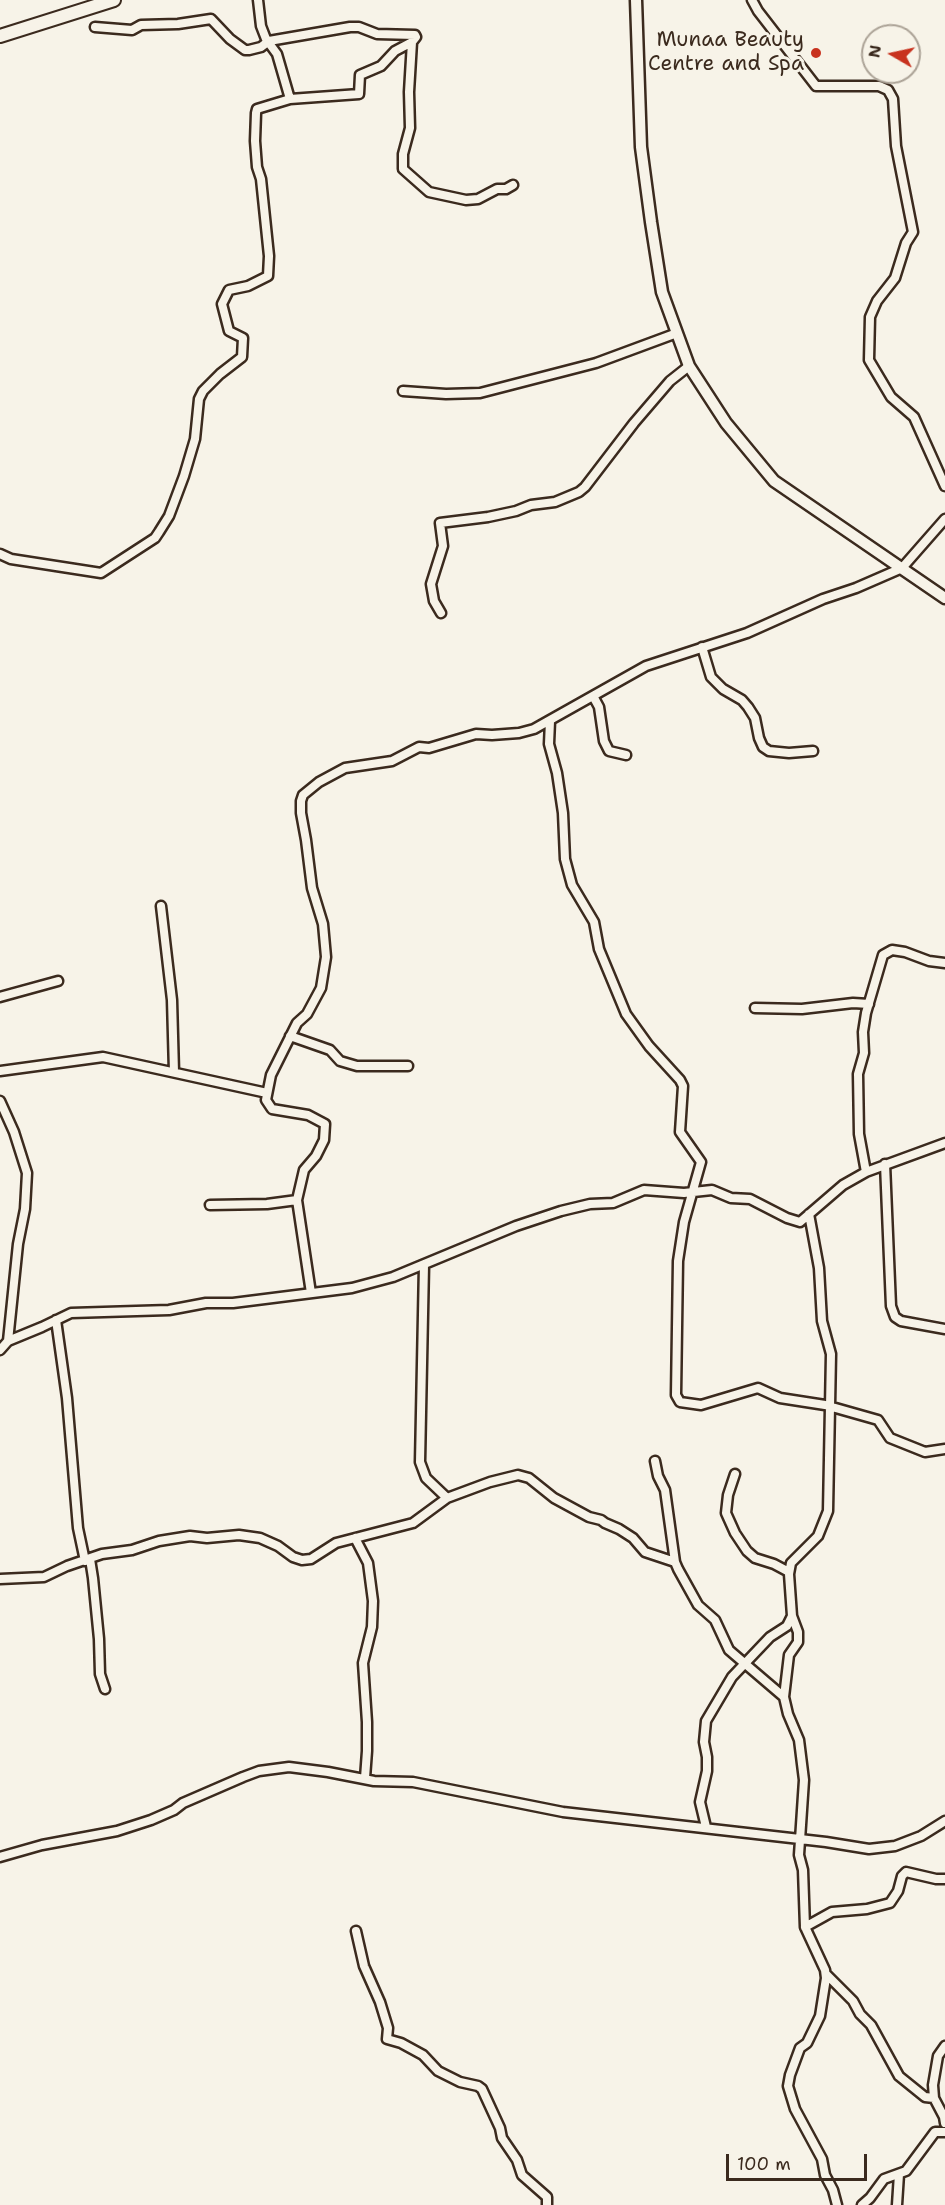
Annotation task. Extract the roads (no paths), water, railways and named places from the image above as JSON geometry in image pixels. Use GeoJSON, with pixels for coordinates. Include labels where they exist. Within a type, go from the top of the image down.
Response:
{"type":"FeatureCollection","features":[{"type":"Feature","properties":{"kind":"main road"},"geometry":{"type":"LineString","coordinates":[[0,36],[114,0]]}},
{"type":"Feature","properties":{"kind":"street"},"geometry":{"type":"LineString","coordinates":[[258,0],[261,26],[268,42],[277,54],[290,99]]}},
{"type":"Feature","properties":{"kind":"street"},"geometry":{"type":"LineString","coordinates":[[636,0],[641,147],[646,190],[662,292],[689,366],[726,423],[774,482],[945,598]]}},
{"type":"Feature","properties":{"kind":"street"},"geometry":{"type":"LineString","coordinates":[[752,0],[816,86],[879,86],[888,90],[893,99],[896,146],[913,232],[906,243],[896,278],[877,301],[870,317],[869,360],[891,397],[914,417],[945,486]]}},
{"type":"Feature","properties":{"kind":"street"},"geometry":{"type":"LineString","coordinates":[[0,554],[11,559],[101,573],[155,538],[169,516],[184,476],[195,438],[199,399],[203,391],[220,374],[242,357],[243,338],[229,331],[222,304],[229,290],[248,286],[268,276],[261,179],[257,167],[255,141],[257,109],[290,99],[359,94],[360,75],[381,66],[394,51],[412,42],[416,37],[415,35],[377,34],[359,27],[268,42],[261,47],[245,50],[230,39],[211,19],[141,26],[132,30],[95,27]]}},
{"type":"Feature","properties":{"kind":"street"},"geometry":{"type":"LineString","coordinates":[[412,42],[409,92],[410,128],[403,169],[429,192],[466,200],[478,199],[497,189],[506,189],[513,185]]}},
{"type":"Feature","properties":{"kind":"street"},"geometry":{"type":"LineString","coordinates":[[403,391],[447,394],[480,393],[596,363],[677,333]]}},
{"type":"Feature","properties":{"kind":"street"},"geometry":{"type":"LineString","coordinates":[[441,613],[434,601],[431,584],[443,546],[440,523],[506,513],[531,505],[555,502],[579,492],[670,381],[689,366]]}},
{"type":"Feature","properties":{"kind":"street"},"geometry":{"type":"LineString","coordinates":[[311,1293],[297,1200],[304,1170],[316,1156],[324,1140],[324,1124],[308,1115],[272,1108],[268,1105],[267,1093],[271,1075],[290,1036],[297,1023],[307,1014],[321,988],[326,957],[324,924],[312,888],[301,813],[303,795],[319,782],[345,768],[392,761],[419,747],[429,747],[476,734],[519,733],[534,729],[646,666],[747,633],[823,599],[856,588],[902,568],[945,519]]}},
{"type":"Feature","properties":{"kind":"street"},"geometry":{"type":"LineString","coordinates":[[702,648],[711,677],[723,689],[742,699],[755,718],[763,747],[774,752],[813,751]]}},
{"type":"Feature","properties":{"kind":"street"},"geometry":{"type":"LineString","coordinates":[[593,696],[599,707],[604,741],[609,751],[626,755]]}},
{"type":"Feature","properties":{"kind":"street"},"geometry":{"type":"LineString","coordinates":[[550,721],[549,744],[557,773],[565,830],[565,859],[573,885],[594,922],[599,949],[626,1014],[649,1046],[683,1086],[680,1132],[701,1162],[684,1222],[678,1261],[676,1395],[680,1402],[701,1405],[758,1388],[780,1398],[829,1406],[878,1420],[890,1438],[925,1452],[945,1449]]}},
{"type":"Feature","properties":{"kind":"street"},"geometry":{"type":"LineString","coordinates":[[160,906],[172,1000],[174,1072]]}},
{"type":"Feature","properties":{"kind":"street"},"geometry":{"type":"LineString","coordinates":[[866,1172],[863,1166],[859,1134],[858,1074],[864,1053],[863,1032],[883,955],[892,950],[929,961],[945,963]]}},
{"type":"Feature","properties":{"kind":"street"},"geometry":{"type":"LineString","coordinates":[[0,997],[58,981]]}},
{"type":"Feature","properties":{"kind":"street"},"geometry":{"type":"LineString","coordinates":[[755,1008],[802,1009],[853,1003],[869,1004]]}},
{"type":"Feature","properties":{"kind":"street"},"geometry":{"type":"LineString","coordinates":[[290,1036],[330,1050],[340,1061],[357,1066],[408,1066]]}},
{"type":"Feature","properties":{"kind":"street"},"geometry":{"type":"LineString","coordinates":[[0,1071],[103,1057],[267,1093]]}},
{"type":"Feature","properties":{"kind":"street"},"geometry":{"type":"LineString","coordinates":[[0,1101],[14,1132],[27,1173],[25,1209],[18,1244],[8,1341]]}},
{"type":"Feature","properties":{"kind":"street"},"geometry":{"type":"LineString","coordinates":[[0,1350],[8,1341],[70,1312],[169,1310],[206,1303],[233,1303],[352,1288],[424,1266],[516,1226],[590,1204],[613,1203],[644,1190],[694,1192],[711,1190],[731,1198],[750,1199],[800,1222],[843,1185],[866,1172],[945,1143]]}},
{"type":"Feature","properties":{"kind":"street"},"geometry":{"type":"LineString","coordinates":[[885,1164],[891,1306],[895,1317],[901,1321],[945,1329]]}},
{"type":"Feature","properties":{"kind":"street"},"geometry":{"type":"LineString","coordinates":[[210,1204],[267,1204],[297,1200]]}},
{"type":"Feature","properties":{"kind":"street"},"geometry":{"type":"LineString","coordinates":[[808,1214],[819,1269],[822,1321],[831,1354],[828,1511],[818,1536],[791,1563],[789,1572],[792,1616],[798,1632],[798,1642],[789,1655],[784,1697],[788,1714],[799,1740],[802,1758],[804,1780],[799,1855],[805,1893],[805,1927],[826,1974],[871,2025],[899,2076],[926,2097],[934,2098]]}},
{"type":"Feature","properties":{"kind":"street"},"geometry":{"type":"LineString","coordinates":[[424,1266],[420,1462],[426,1478],[447,1498]]}},
{"type":"Feature","properties":{"kind":"street"},"geometry":{"type":"LineString","coordinates":[[56,1320],[67,1398],[78,1528],[93,1578],[100,1674],[105,1689]]}},
{"type":"Feature","properties":{"kind":"street"},"geometry":{"type":"LineString","coordinates":[[655,1461],[658,1476],[665,1490],[675,1562],[698,1605],[714,1620],[729,1650],[784,1697]]}},
{"type":"Feature","properties":{"kind":"street"},"geometry":{"type":"LineString","coordinates":[[735,1474],[728,1495],[726,1514],[735,1533],[747,1551],[755,1558],[789,1572]]}},
{"type":"Feature","properties":{"kind":"street"},"geometry":{"type":"LineString","coordinates":[[0,1580],[44,1577],[102,1554],[132,1550],[159,1541],[190,1536],[207,1538],[239,1535],[260,1538],[302,1560],[336,1543],[413,1523],[447,1498],[497,1479],[523,1476],[554,1498],[590,1517],[620,1529],[633,1538],[645,1552],[675,1562]]}},
{"type":"Feature","properties":{"kind":"street"},"geometry":{"type":"LineString","coordinates":[[355,1538],[368,1563],[373,1601],[372,1627],[363,1662],[368,1751],[365,1778]]}},
{"type":"Feature","properties":{"kind":"street"},"geometry":{"type":"LineString","coordinates":[[705,1827],[700,1802],[707,1771],[704,1742],[706,1721],[732,1677],[770,1636],[786,1626],[792,1616]]}},
{"type":"Feature","properties":{"kind":"street"},"geometry":{"type":"LineString","coordinates":[[0,1857],[42,1845],[117,1831],[152,1820],[200,1795],[259,1771],[289,1767],[374,1781],[413,1782],[563,1812],[705,1827],[869,1849],[895,1846],[921,1836],[945,1821]]}},
{"type":"Feature","properties":{"kind":"street"},"geometry":{"type":"LineString","coordinates":[[805,1927],[832,1912],[867,1909],[890,1903],[906,1872],[945,1879]]}},
{"type":"Feature","properties":{"kind":"street"},"geometry":{"type":"LineString","coordinates":[[357,1931],[364,1966],[380,2002],[388,2028],[387,2039],[401,2043],[423,2055],[438,2071],[460,2082],[482,2089],[500,2128],[502,2138],[508,2150],[517,2160],[522,2175],[547,2198],[547,2205]]}},
{"type":"Feature","properties":{"kind":"street"},"geometry":{"type":"LineString","coordinates":[[826,1974],[820,2016],[807,2043],[800,2048],[788,2086],[795,2109],[822,2159],[825,2175],[833,2190],[837,2205]]}},
{"type":"Feature","properties":{"kind":"street"},"geometry":{"type":"LineString","coordinates":[[945,2046],[938,2056],[934,2071],[934,2098],[945,2117],[945,2123]]}},
{"type":"Feature","properties":{"kind":"street"},"geometry":{"type":"LineString","coordinates":[[862,2205],[884,2179],[906,2171],[935,2132],[945,2132]]}},
{"type":"Feature","properties":{"kind":"street"},"geometry":{"type":"LineString","coordinates":[[897,2205],[899,2174]]}},
{"type":"Feature","properties":{"kind":"place","name":"Munaa Beauty Centre and Spa"},"geometry":{"type":"Point","coordinates":[816,53]}}]}
